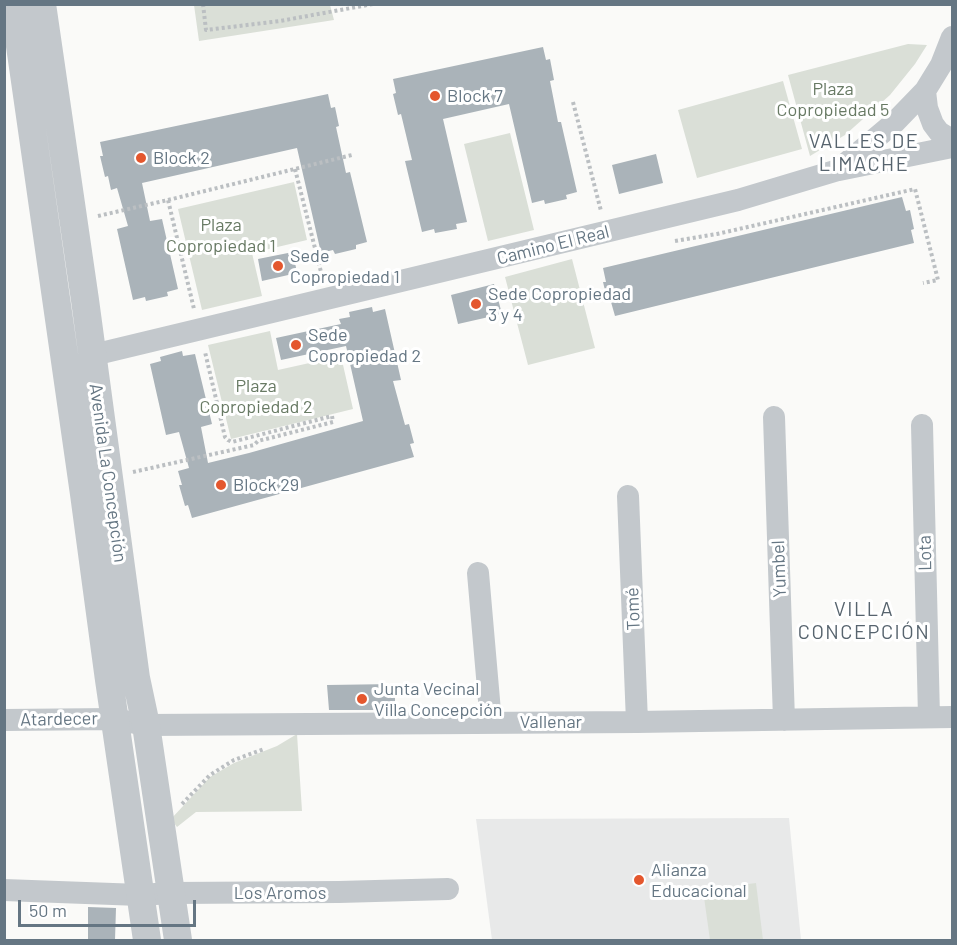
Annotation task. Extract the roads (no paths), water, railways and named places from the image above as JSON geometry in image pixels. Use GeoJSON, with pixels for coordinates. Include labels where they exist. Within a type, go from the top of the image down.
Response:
{"type":"FeatureCollection","features":[{"type":"Feature","properties":{"kind":"street","name":"Avenida La Concepción"},"geometry":{"type":"LineString","coordinates":[[14,4],[147,940]]}},
{"type":"Feature","properties":{"kind":"street","name":"Avenida La Concepción"},"geometry":{"type":"LineString","coordinates":[[42,4],[93,355],[136,678],[146,725],[178,940]]}},
{"type":"Feature","properties":{"kind":"street","name":"Camino El Real"},"geometry":{"type":"LineString","coordinates":[[93,355],[738,200],[838,170],[895,122],[925,91],[941,65],[952,36]]}},
{"type":"Feature","properties":{"kind":"street"},"geometry":{"type":"LineString","coordinates":[[925,91],[927,108],[933,124],[939,132],[952,140]]}},
{"type":"Feature","properties":{"kind":"street"},"geometry":{"type":"LineString","coordinates":[[838,170],[952,147]]}},
{"type":"Feature","properties":{"kind":"street","name":"Yumbel"},"geometry":{"type":"LineString","coordinates":[[774,417],[784,720]]}},
{"type":"Feature","properties":{"kind":"street","name":"Lota"},"geometry":{"type":"LineString","coordinates":[[922,425],[929,717]]}},
{"type":"Feature","properties":{"kind":"street","name":"Tomé"},"geometry":{"type":"LineString","coordinates":[[628,496],[637,722]]}},
{"type":"Feature","properties":{"kind":"street"},"geometry":{"type":"LineString","coordinates":[[478,573],[490,723]]}},
{"type":"Feature","properties":{"kind":"street","name":"Vallenar"},"geometry":{"type":"LineString","coordinates":[[114,718],[146,725],[637,722],[952,717]]}},
{"type":"Feature","properties":{"kind":"street","name":"Atardecer"},"geometry":{"type":"LineString","coordinates":[[4,720],[114,718]]}},
{"type":"Feature","properties":{"kind":"street","name":"Los Aromos"},"geometry":{"type":"LineString","coordinates":[[4,890],[140,895],[448,890]]}},
{"type":"Feature","properties":{"kind":"place","name":"Block 7"},"geometry":{"type":"Point","coordinates":[435,96]}},
{"type":"Feature","properties":{"kind":"place","name":"Block 2"},"geometry":{"type":"Point","coordinates":[141,158]}},
{"type":"Feature","properties":{"kind":"place","name":"Sede Copropiedad 1"},"geometry":{"type":"Point","coordinates":[278,266]}},
{"type":"Feature","properties":{"kind":"place","name":"Sede Copropiedad 3 y 4"},"geometry":{"type":"Point","coordinates":[476,304]}},
{"type":"Feature","properties":{"kind":"place","name":"Sede Copropiedad 2"},"geometry":{"type":"Point","coordinates":[296,345]}},
{"type":"Feature","properties":{"kind":"place","name":"Block 29"},"geometry":{"type":"Point","coordinates":[221,485]}},
{"type":"Feature","properties":{"kind":"place","name":"Junta Vecinal Villa Concepción"},"geometry":{"type":"Point","coordinates":[362,699]}},
{"type":"Feature","properties":{"kind":"place","name":"Alianza Educacional"},"geometry":{"type":"Point","coordinates":[639,880]}},
{"type":"Feature","properties":{"kind":"district","name":"VALLES DE LIMACHE"},"geometry":{"type":"Point","coordinates":[864,152]}},
{"type":"Feature","properties":{"kind":"district","name":"VILLA CONCEPCIÓN"},"geometry":{"type":"Point","coordinates":[864,620]}},
{"type":"Feature","properties":{"kind":"park label","name":"Plaza Copropiedad 5"},"geometry":{"type":"Point","coordinates":[833,100]}},
{"type":"Feature","properties":{"kind":"park label","name":"Plaza Copropiedad 1"},"geometry":{"type":"Point","coordinates":[221,235]}},
{"type":"Feature","properties":{"kind":"park label","name":"Plaza Copropiedad 2"},"geometry":{"type":"Point","coordinates":[256,396]}}]}
